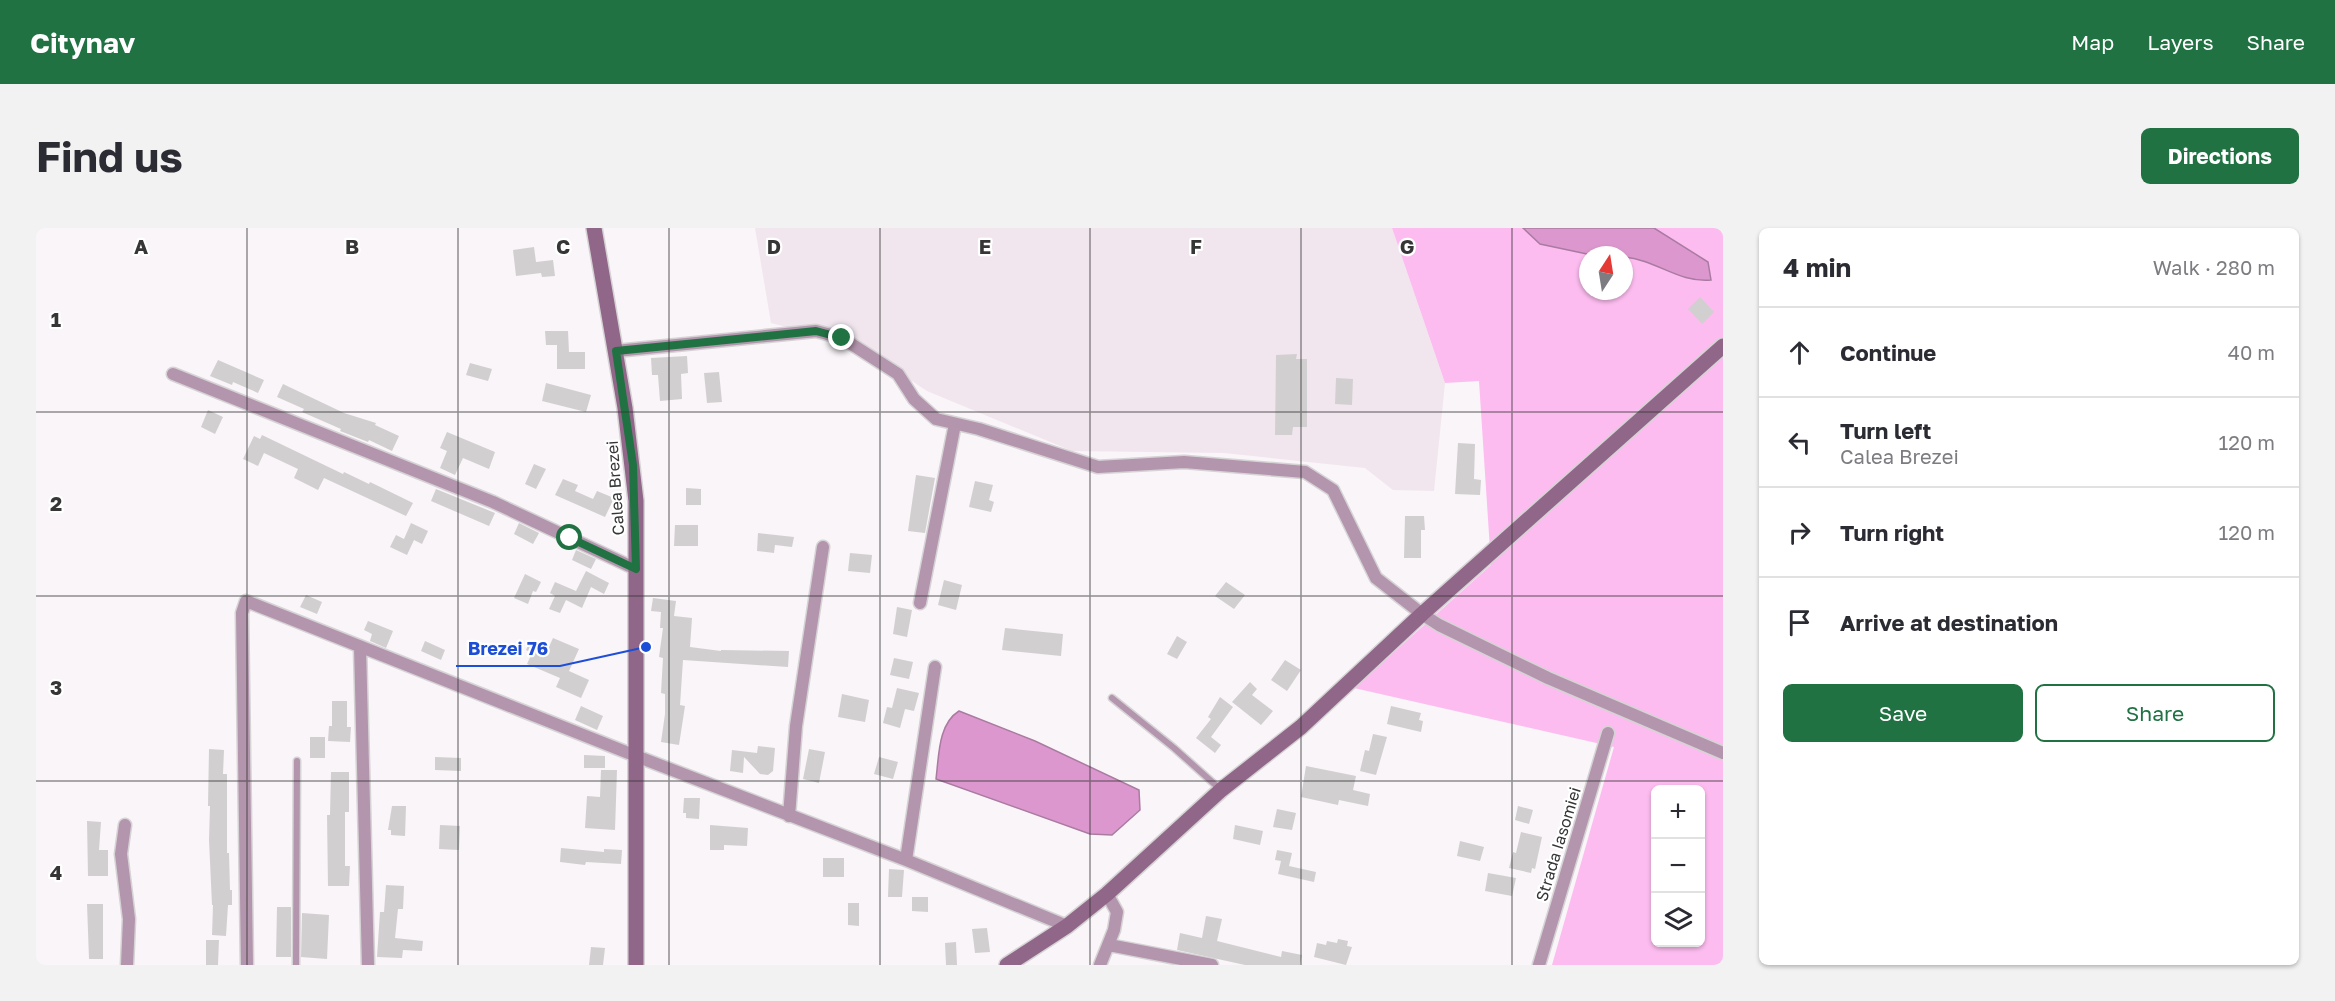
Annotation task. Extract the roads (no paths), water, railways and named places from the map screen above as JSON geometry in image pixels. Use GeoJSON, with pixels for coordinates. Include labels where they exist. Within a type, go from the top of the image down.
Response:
{"type":"FeatureCollection","features":[{"type":"Feature","properties":{"kind":"street","name":"Calea Brezei"},"geometry":{"type":"LineString","coordinates":[[594,228],[633,465],[636,569],[636,965]]}},
{"type":"Feature","properties":{"kind":"street"},"geometry":{"type":"LineString","coordinates":[[616,351],[816,331],[842,338],[898,374],[915,399],[936,419],[980,429],[1098,467],[1184,462],[1305,472],[1333,490],[1376,578],[1422,614],[1439,625],[1548,678],[1723,753]]}},
{"type":"Feature","properties":{"kind":"street"},"geometry":{"type":"LineString","coordinates":[[1007,965],[1067,926],[1107,894],[1221,790],[1301,728],[1422,614],[1723,346]]}},
{"type":"Feature","properties":{"kind":"street"},"geometry":{"type":"LineString","coordinates":[[173,374],[493,502],[636,569]]}},
{"type":"Feature","properties":{"kind":"street"},"geometry":{"type":"LineString","coordinates":[[920,603],[955,424]]}},
{"type":"Feature","properties":{"kind":"street"},"geometry":{"type":"LineString","coordinates":[[789,816],[796,726],[823,547]]}},
{"type":"Feature","properties":{"kind":"street"},"geometry":{"type":"LineString","coordinates":[[247,965],[242,613],[246,601],[636,756],[906,860],[1067,926]]}},
{"type":"Feature","properties":{"kind":"street"},"geometry":{"type":"LineString","coordinates":[[360,647],[368,965]]}},
{"type":"Feature","properties":{"kind":"street"},"geometry":{"type":"LineString","coordinates":[[906,860],[935,667]]}},
{"type":"Feature","properties":{"kind":"street","name":"Strada Iasomiei"},"geometry":{"type":"LineString","coordinates":[[1539,965],[1608,733]]}},
{"type":"Feature","properties":{"kind":"street"},"geometry":{"type":"LineString","coordinates":[[125,825],[121,854],[129,919],[127,965]]}},
{"type":"Feature","properties":{"kind":"street"},"geometry":{"type":"LineString","coordinates":[[1100,965],[1109,945],[1117,912],[1107,894]]}},
{"type":"Feature","properties":{"kind":"street"},"geometry":{"type":"LineString","coordinates":[[1109,945],[1212,965]]}},
{"type":"Feature","properties":{"kind":"lane"},"geometry":{"type":"LineString","coordinates":[[1112,698],[1221,790]]}},
{"type":"Feature","properties":{"kind":"lane"},"geometry":{"type":"LineString","coordinates":[[296,965],[297,761]]}},
{"type":"Feature","properties":{"kind":"place","name":"Brezei 76"},"geometry":{"type":"Point","coordinates":[646,647]}}]}
